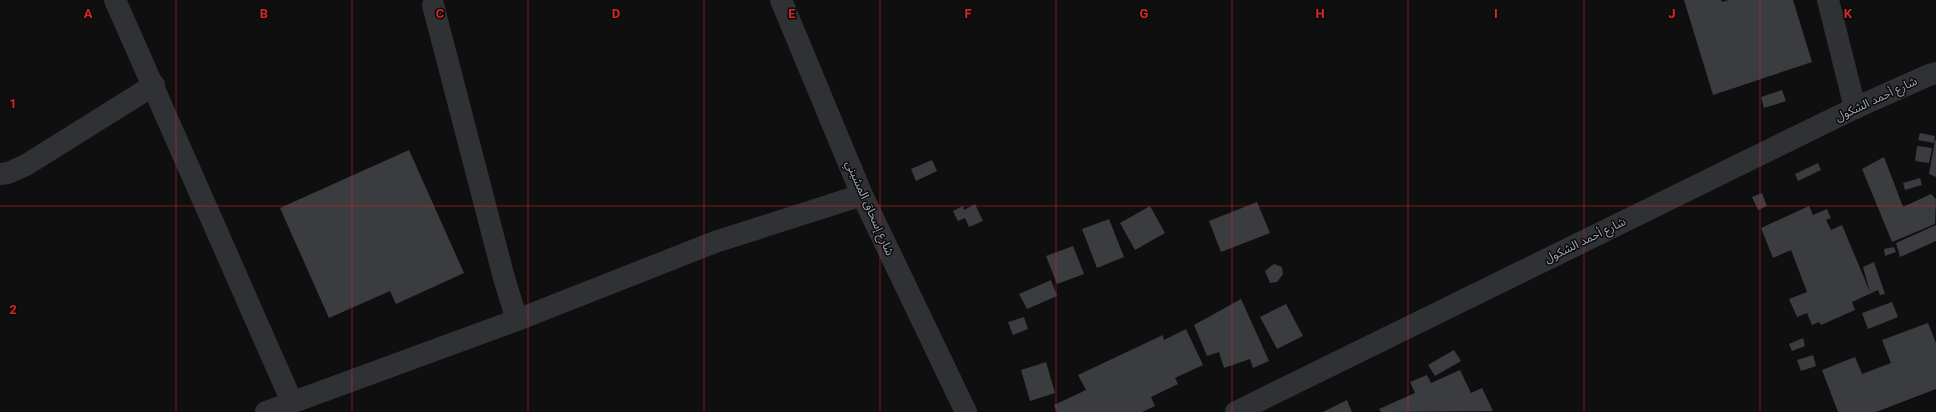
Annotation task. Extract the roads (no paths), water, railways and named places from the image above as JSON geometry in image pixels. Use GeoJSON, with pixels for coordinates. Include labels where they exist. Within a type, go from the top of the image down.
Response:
{"type":"FeatureCollection","features":[{"type":"Feature","properties":{"kind":"street"},"geometry":{"type":"LineString","coordinates":[[115,0],[154,85],[292,402]]}},
{"type":"Feature","properties":{"kind":"street","name":"شارع إسحاق المشيني"},"geometry":{"type":"LineString","coordinates":[[781,0],[862,195],[966,412]]}},
{"type":"Feature","properties":{"kind":"street"},"geometry":{"type":"LineString","coordinates":[[1828,0],[1855,108]]}},
{"type":"Feature","properties":{"kind":"street"},"geometry":{"type":"LineString","coordinates":[[433,5],[504,278],[517,320]]}},
{"type":"Feature","properties":{"kind":"street","name":"شارع أحمد الشكول"},"geometry":{"type":"LineString","coordinates":[[1236,412],[1855,108],[1929,74],[1936,73]]}},
{"type":"Feature","properties":{"kind":"street"},"geometry":{"type":"LineString","coordinates":[[0,174],[8,173],[26,165],[154,85]]}},
{"type":"Feature","properties":{"kind":"street"},"geometry":{"type":"LineString","coordinates":[[266,412],[517,320],[715,242],[862,195]]}}]}
